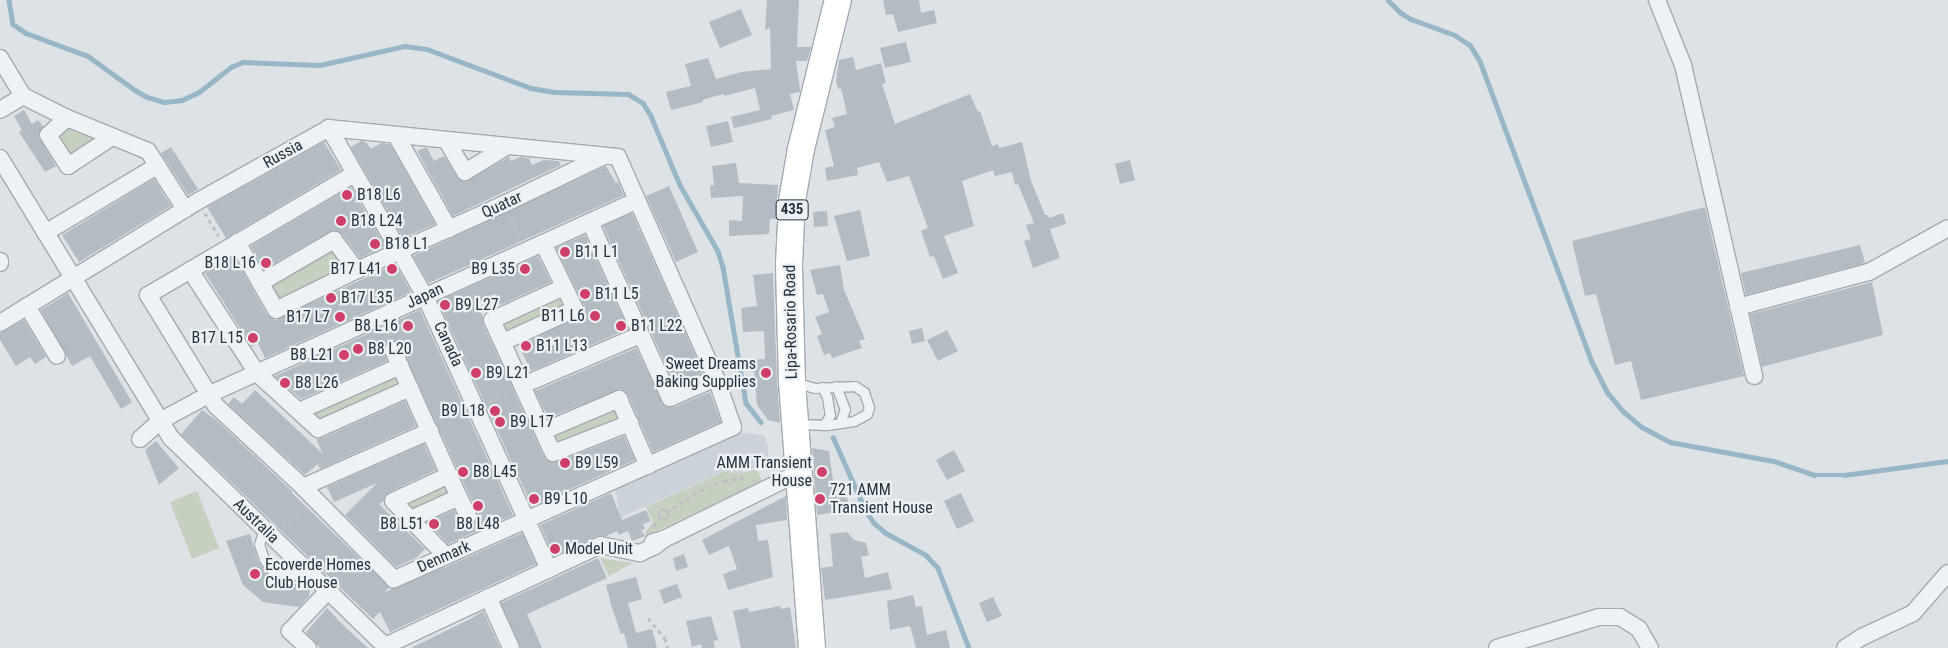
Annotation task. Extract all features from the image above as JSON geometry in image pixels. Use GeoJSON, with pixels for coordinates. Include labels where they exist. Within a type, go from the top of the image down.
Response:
{"type":"FeatureCollection","features":[{"type":"Feature","properties":{"kind":"main road","name":"Lipa-Rosario Road"},"geometry":{"type":"LineString","coordinates":[[812,648],[792,382],[789,264],[792,201],[808,114],[838,0]]}},
{"type":"Feature","properties":{"kind":"street"},"geometry":{"type":"LineString","coordinates":[[1657,0],[1683,65],[1754,376]]}},
{"type":"Feature","properties":{"kind":"street"},"geometry":{"type":"LineString","coordinates":[[0,58],[23,96],[67,118],[148,151],[157,166],[192,205]]}},
{"type":"Feature","properties":{"kind":"street"},"geometry":{"type":"LineString","coordinates":[[0,110],[23,96]]}},
{"type":"Feature","properties":{"kind":"street"},"geometry":{"type":"LineString","coordinates":[[67,118],[48,135],[68,166],[112,137]]}},
{"type":"Feature","properties":{"kind":"street"},"geometry":{"type":"LineString","coordinates":[[329,128],[618,157],[716,378],[670,398],[590,222]]}},
{"type":"Feature","properties":{"kind":"street","name":"Canada"},"geometry":{"type":"LineString","coordinates":[[329,128],[425,296],[549,569]]}},
{"type":"Feature","properties":{"kind":"street","name":"Russia"},"geometry":{"type":"LineString","coordinates":[[0,323],[192,205],[329,128]]}},
{"type":"Feature","properties":{"kind":"street"},"geometry":{"type":"LineString","coordinates":[[397,136],[450,229]]}},
{"type":"Feature","properties":{"kind":"street"},"geometry":{"type":"LineString","coordinates":[[447,141],[465,172],[506,147]]}},
{"type":"Feature","properties":{"kind":"street","name":"Quatar"},"geometry":{"type":"LineString","coordinates":[[260,282],[276,310],[399,250],[450,229],[604,156]]}},
{"type":"Feature","properties":{"kind":"street","name":"Australia"},"geometry":{"type":"LineString","coordinates":[[0,158],[171,438],[385,646],[601,545],[640,553],[664,539],[798,473]]}},
{"type":"Feature","properties":{"kind":"street"},"geometry":{"type":"LineString","coordinates":[[45,233],[157,166]]}},
{"type":"Feature","properties":{"kind":"street"},"geometry":{"type":"LineString","coordinates":[[354,174],[190,270],[257,373],[318,428],[410,388]]}},
{"type":"Feature","properties":{"kind":"street","name":"Japan"},"geometry":{"type":"LineString","coordinates":[[140,439],[160,421],[208,395],[637,200]]}},
{"type":"Feature","properties":{"kind":"street"},"geometry":{"type":"LineString","coordinates":[[1738,306],[1868,272],[1948,228]]}},
{"type":"Feature","properties":{"kind":"street"},"geometry":{"type":"LineString","coordinates":[[232,245],[260,282],[334,240],[357,270]]}},
{"type":"Feature","properties":{"kind":"street"},"geometry":{"type":"LineString","coordinates":[[503,342],[575,309],[543,243]]}},
{"type":"Feature","properties":{"kind":"street","name":"Denmark"},"geometry":{"type":"LineString","coordinates":[[190,270],[148,295],[208,395],[216,406],[308,493],[394,579],[733,427],[716,378]]}},
{"type":"Feature","properties":{"kind":"street"},"geometry":{"type":"LineString","coordinates":[[564,287],[492,320],[553,454],[630,423]]}},
{"type":"Feature","properties":{"kind":"street"},"geometry":{"type":"LineString","coordinates":[[28,306],[57,356]]}},
{"type":"Feature","properties":{"kind":"street"},"geometry":{"type":"LineString","coordinates":[[523,385],[640,335]]}},
{"type":"Feature","properties":{"kind":"street"},"geometry":{"type":"LineString","coordinates":[[393,350],[468,516]]}},
{"type":"Feature","properties":{"kind":"street"},"geometry":{"type":"LineString","coordinates":[[299,411],[400,366]]}},
{"type":"Feature","properties":{"kind":"street"},"geometry":{"type":"LineString","coordinates":[[544,431],[619,399],[648,466]]}},
{"type":"Feature","properties":{"kind":"street"},"geometry":{"type":"LineString","coordinates":[[308,493],[430,431]]}},
{"type":"Feature","properties":{"kind":"street"},"geometry":{"type":"LineString","coordinates":[[446,556],[393,501],[449,474]]}},
{"type":"Feature","properties":{"kind":"street"},"geometry":{"type":"LineString","coordinates":[[411,519],[459,497]]}},
{"type":"Feature","properties":{"kind":"street"},"geometry":{"type":"LineString","coordinates":[[1845,648],[1862,637],[1913,613],[1948,573]]}},
{"type":"Feature","properties":{"kind":"street"},"geometry":{"type":"LineString","coordinates":[[308,648],[290,631],[328,591]]}},
{"type":"Feature","properties":{"kind":"street"},"geometry":{"type":"LineString","coordinates":[[488,597],[511,648]]}},
{"type":"Feature","properties":{"kind":"street"},"geometry":{"type":"LineString","coordinates":[[1497,648],[1599,617],[1620,616],[1640,629],[1650,648]]}},
{"type":"Feature","properties":{"kind":"lane"},"geometry":{"type":"LineString","coordinates":[[792,382],[814,388],[855,386],[864,392],[869,407],[868,414],[854,421],[795,430]]}},
{"type":"Feature","properties":{"kind":"lane"},"geometry":{"type":"LineString","coordinates":[[836,386],[845,409],[840,423]]}},
{"type":"Feature","properties":{"kind":"lane"},"geometry":{"type":"LineString","coordinates":[[822,387],[827,397],[830,415],[824,425]]}},
{"type":"Feature","properties":{"kind":"lane"},"geometry":{"type":"LineString","coordinates":[[269,533],[259,544],[264,559],[272,570],[295,575],[306,570]]}},
{"type":"Feature","properties":{"kind":"path"},"geometry":{"type":"LineString","coordinates":[[504,204],[527,251]]}},
{"type":"Feature","properties":{"kind":"path"},"geometry":{"type":"LineString","coordinates":[[192,205],[232,245]]}},
{"type":"Feature","properties":{"kind":"path"},"geometry":{"type":"LineString","coordinates":[[317,290],[339,336]]}},
{"type":"Feature","properties":{"kind":"path"},"geometry":{"type":"LineString","coordinates":[[477,408],[523,385]]}},
{"type":"Feature","properties":{"kind":"path"},"geometry":{"type":"LineString","coordinates":[[666,512],[691,496],[712,486],[743,478]]}},
{"type":"Feature","properties":{"kind":"path"},"geometry":{"type":"LineString","coordinates":[[269,533],[308,493]]}},
{"type":"Feature","properties":{"kind":"path"},"geometry":{"type":"LineString","coordinates":[[624,535],[642,533]]}},
{"type":"Feature","properties":{"kind":"path"},"geometry":{"type":"LineString","coordinates":[[648,618],[665,638],[668,648]]}},
{"type":"Feature","properties":{"kind":"shaded area"},"geometry":{"type":"Polygon","coordinates":[[[735,432],[764,435],[768,446],[768,462],[742,474],[724,471],[620,518],[615,488],[735,432]]]}},
{"type":"Feature","properties":{"kind":"green space"},"geometry":{"type":"Polygon","coordinates":[[[67,118],[112,137],[68,166],[48,135],[67,118]]]}},
{"type":"Feature","properties":{"kind":"green space"},"geometry":{"type":"Polygon","coordinates":[[[334,240],[357,270],[276,310],[260,283],[334,240]]]}},
{"type":"Feature","properties":{"kind":"green space"},"geometry":{"type":"Polygon","coordinates":[[[564,287],[575,309],[503,342],[492,320],[564,287]]]}},
{"type":"Feature","properties":{"kind":"green space"},"geometry":{"type":"Polygon","coordinates":[[[400,366],[410,388],[318,429],[299,411],[400,366]]]}},
{"type":"Feature","properties":{"kind":"green space"},"geometry":{"type":"Polygon","coordinates":[[[619,399],[630,423],[553,453],[544,431],[619,399]]]}},
{"type":"Feature","properties":{"kind":"green space"},"geometry":{"type":"Polygon","coordinates":[[[757,469],[762,481],[647,536],[645,532],[653,522],[646,507],[725,471],[741,474],[757,469]]]}},
{"type":"Feature","properties":{"kind":"green space"},"geometry":{"type":"Polygon","coordinates":[[[449,475],[459,497],[411,519],[393,501],[449,475]]]}},
{"type":"Feature","properties":{"kind":"green space"},"geometry":{"type":"Polygon","coordinates":[[[197,491],[219,548],[192,559],[170,502],[197,491]]]}},
{"type":"Feature","properties":{"kind":"green space"},"geometry":{"type":"Polygon","coordinates":[[[600,558],[633,563],[609,576],[600,558]]]}},
{"type":"Feature","properties":{"kind":"building"},"geometry":{"type":"Polygon","coordinates":[[[767,0],[799,0],[797,47],[811,47],[807,61],[796,61],[800,92],[790,94],[794,110],[771,116],[772,119],[734,128],[731,117],[760,110],[755,88],[724,96],[723,94],[702,100],[703,102],[671,110],[666,92],[691,86],[685,64],[708,58],[716,79],[741,72],[771,69],[770,28],[765,30],[767,0]]]}},
{"type":"Feature","properties":{"kind":"building"},"geometry":{"type":"Polygon","coordinates":[[[883,0],[919,0],[921,13],[934,10],[937,23],[898,32],[893,14],[886,15],[883,0]]]}},
{"type":"Feature","properties":{"kind":"building"},"geometry":{"type":"Polygon","coordinates":[[[741,9],[752,35],[720,48],[709,22],[741,9]]]}},
{"type":"Feature","properties":{"kind":"building"},"geometry":{"type":"Polygon","coordinates":[[[906,42],[911,62],[885,68],[880,48],[906,42]]]}},
{"type":"Feature","properties":{"kind":"building"},"geometry":{"type":"Polygon","coordinates":[[[853,57],[856,70],[881,63],[886,83],[882,84],[895,124],[970,94],[978,112],[980,111],[992,146],[998,144],[999,148],[1022,142],[1031,181],[1045,215],[1048,215],[1049,218],[1063,213],[1066,224],[1050,229],[1060,258],[1033,268],[1024,241],[1031,239],[1026,225],[1034,223],[1018,184],[1015,185],[1012,172],[995,176],[993,170],[962,181],[974,226],[944,236],[958,273],[943,279],[934,256],[930,257],[921,231],[928,228],[909,176],[887,182],[879,162],[857,168],[858,175],[827,181],[825,168],[834,166],[825,130],[835,127],[832,118],[847,114],[841,88],[838,89],[836,81],[839,60],[853,57]]]}},
{"type":"Feature","properties":{"kind":"building"},"geometry":{"type":"Polygon","coordinates":[[[24,110],[32,124],[38,120],[43,126],[38,136],[56,166],[45,172],[19,132],[22,130],[14,116],[24,110]]]}},
{"type":"Feature","properties":{"kind":"building"},"geometry":{"type":"Polygon","coordinates":[[[728,121],[733,142],[711,147],[706,126],[728,121]]]}},
{"type":"Feature","properties":{"kind":"building"},"geometry":{"type":"Polygon","coordinates":[[[361,141],[366,142],[371,149],[381,143],[390,144],[435,224],[403,238],[351,147],[361,141]]]}},
{"type":"Feature","properties":{"kind":"building"},"geometry":{"type":"Polygon","coordinates":[[[324,142],[341,170],[226,238],[207,207],[324,142]]]}},
{"type":"Feature","properties":{"kind":"building"},"geometry":{"type":"Polygon","coordinates":[[[171,147],[198,189],[188,195],[161,153],[171,147]]]}},
{"type":"Feature","properties":{"kind":"building"},"geometry":{"type":"Polygon","coordinates":[[[427,148],[434,161],[444,156],[457,177],[465,182],[509,157],[511,161],[520,157],[529,158],[532,165],[544,160],[559,161],[561,165],[453,216],[417,151],[427,148]]]}},
{"type":"Feature","properties":{"kind":"building"},"geometry":{"type":"Polygon","coordinates":[[[1130,160],[1135,180],[1120,184],[1115,164],[1130,160]]]}},
{"type":"Feature","properties":{"kind":"building"},"geometry":{"type":"Polygon","coordinates":[[[736,163],[739,183],[778,185],[776,219],[770,219],[769,234],[729,236],[729,220],[742,221],[743,196],[711,198],[710,186],[714,185],[712,166],[736,163]]]}},
{"type":"Feature","properties":{"kind":"building"},"geometry":{"type":"Polygon","coordinates":[[[606,166],[616,183],[618,182],[624,195],[429,283],[413,256],[606,166]]]}},
{"type":"Feature","properties":{"kind":"building"},"geometry":{"type":"Polygon","coordinates":[[[154,179],[171,206],[79,262],[62,235],[154,179]]]}},
{"type":"Feature","properties":{"kind":"building"},"geometry":{"type":"Polygon","coordinates":[[[669,186],[698,252],[676,262],[646,196],[669,186]]]}},
{"type":"Feature","properties":{"kind":"building"},"geometry":{"type":"Polygon","coordinates":[[[351,187],[385,246],[360,258],[342,234],[333,230],[264,269],[251,246],[351,187]]]}},
{"type":"Feature","properties":{"kind":"building"},"geometry":{"type":"Polygon","coordinates":[[[1705,207],[1744,376],[1641,400],[1631,361],[1615,365],[1596,294],[1585,296],[1572,241],[1705,207]]]}},
{"type":"Feature","properties":{"kind":"building"},"geometry":{"type":"Polygon","coordinates":[[[860,210],[870,256],[847,261],[834,216],[860,210]]]}},
{"type":"Feature","properties":{"kind":"building"},"geometry":{"type":"Polygon","coordinates":[[[827,211],[828,226],[814,227],[813,212],[827,211]]]}},
{"type":"Feature","properties":{"kind":"building"},"geometry":{"type":"Polygon","coordinates":[[[632,213],[703,373],[675,385],[603,226],[632,213]]]}},
{"type":"Feature","properties":{"kind":"building"},"geometry":{"type":"Polygon","coordinates":[[[585,235],[628,329],[531,371],[519,346],[583,314],[584,305],[556,248],[585,235]]]}},
{"type":"Feature","properties":{"kind":"building"},"geometry":{"type":"Polygon","coordinates":[[[1860,245],[1865,263],[1746,295],[1741,273],[1860,245]]]}},
{"type":"Feature","properties":{"kind":"building"},"geometry":{"type":"Polygon","coordinates":[[[234,256],[267,315],[275,320],[395,264],[411,292],[265,358],[258,343],[252,347],[205,273],[234,256]]]}},
{"type":"Feature","properties":{"kind":"building"},"geometry":{"type":"Polygon","coordinates":[[[538,256],[551,282],[500,305],[495,294],[476,302],[483,317],[483,324],[544,457],[547,461],[556,462],[624,436],[635,460],[532,506],[438,301],[538,256]]]}},
{"type":"Feature","properties":{"kind":"building"},"geometry":{"type":"Polygon","coordinates":[[[840,265],[844,290],[865,339],[859,341],[862,348],[832,358],[830,353],[824,355],[817,336],[822,334],[815,317],[829,312],[823,294],[817,295],[810,270],[840,265]]]}},
{"type":"Feature","properties":{"kind":"building"},"geometry":{"type":"Polygon","coordinates":[[[773,273],[780,423],[768,420],[757,405],[753,360],[765,359],[764,331],[743,332],[741,308],[757,306],[753,275],[773,273]]]}},
{"type":"Feature","properties":{"kind":"building"},"geometry":{"type":"Polygon","coordinates":[[[1872,282],[1883,335],[1762,367],[1750,314],[1872,282]]]}},
{"type":"Feature","properties":{"kind":"building"},"geometry":{"type":"Polygon","coordinates":[[[68,293],[132,402],[121,409],[90,356],[72,366],[41,310],[68,293]]]}},
{"type":"Feature","properties":{"kind":"building"},"geometry":{"type":"Polygon","coordinates":[[[420,310],[513,515],[448,544],[428,522],[454,510],[462,524],[472,525],[476,521],[477,512],[399,342],[389,341],[385,344],[383,349],[387,361],[301,399],[275,376],[420,310]]]}},
{"type":"Feature","properties":{"kind":"building"},"geometry":{"type":"Polygon","coordinates":[[[24,320],[46,357],[35,364],[30,357],[16,366],[0,340],[0,333],[24,320]]]}},
{"type":"Feature","properties":{"kind":"building"},"geometry":{"type":"Polygon","coordinates":[[[922,328],[925,341],[912,344],[909,331],[922,328]]]}},
{"type":"Feature","properties":{"kind":"building"},"geometry":{"type":"Polygon","coordinates":[[[947,330],[958,351],[938,361],[927,340],[947,330]]]}},
{"type":"Feature","properties":{"kind":"building"},"geometry":{"type":"Polygon","coordinates":[[[636,348],[664,406],[674,407],[710,392],[721,422],[653,452],[628,395],[621,389],[548,418],[535,391],[636,348]]]}},
{"type":"Feature","properties":{"kind":"building"},"geometry":{"type":"Polygon","coordinates":[[[255,390],[323,454],[316,439],[405,401],[416,426],[320,469],[318,464],[305,475],[228,404],[234,397],[242,404],[255,390]]]}},
{"type":"Feature","properties":{"kind":"building"},"geometry":{"type":"Polygon","coordinates":[[[202,410],[215,419],[293,492],[389,587],[385,592],[445,567],[447,569],[446,567],[522,533],[536,564],[390,632],[380,612],[373,619],[181,434],[202,410]]]}},
{"type":"Feature","properties":{"kind":"building"},"geometry":{"type":"Polygon","coordinates":[[[156,441],[179,468],[159,485],[145,450],[156,441]]]}},
{"type":"Feature","properties":{"kind":"building"},"geometry":{"type":"Polygon","coordinates":[[[424,444],[436,470],[389,492],[383,502],[379,504],[425,549],[416,558],[396,567],[345,515],[377,483],[334,502],[327,487],[424,444]]]}},
{"type":"Feature","properties":{"kind":"building","name":"AMM Transient House"},"geometry":{"type":"Polygon","coordinates":[[[812,448],[829,451],[835,496],[846,493],[850,510],[817,515],[812,448]]]}},
{"type":"Feature","properties":{"kind":"building"},"geometry":{"type":"Polygon","coordinates":[[[954,450],[965,471],[947,480],[936,460],[954,450]]]}},
{"type":"Feature","properties":{"kind":"building"},"geometry":{"type":"Polygon","coordinates":[[[611,493],[622,520],[646,510],[651,521],[643,524],[645,529],[641,530],[645,536],[632,541],[628,531],[619,535],[617,531],[606,536],[597,536],[554,556],[540,525],[611,493]]]}},
{"type":"Feature","properties":{"kind":"building"},"geometry":{"type":"Polygon","coordinates":[[[961,493],[974,521],[957,529],[944,501],[961,493]]]}},
{"type":"Feature","properties":{"kind":"building"},"geometry":{"type":"Polygon","coordinates":[[[786,496],[787,520],[756,525],[758,541],[768,540],[773,577],[728,590],[723,574],[737,569],[729,546],[709,555],[702,540],[786,496]]]}},
{"type":"Feature","properties":{"kind":"building"},"geometry":{"type":"Polygon","coordinates":[[[847,532],[854,540],[866,543],[869,555],[861,557],[865,578],[888,572],[892,589],[825,600],[821,568],[833,566],[830,534],[847,532]]]}},
{"type":"Feature","properties":{"kind":"building","name":"Ecoverde Homes Club House"},"geometry":{"type":"Polygon","coordinates":[[[250,534],[258,561],[267,574],[280,581],[310,587],[309,596],[299,607],[263,602],[243,585],[226,541],[250,534]]]}},
{"type":"Feature","properties":{"kind":"building"},"geometry":{"type":"Polygon","coordinates":[[[684,554],[688,567],[676,571],[673,558],[684,554]]]}},
{"type":"Feature","properties":{"kind":"building"},"geometry":{"type":"Polygon","coordinates":[[[598,558],[607,578],[527,614],[542,648],[521,648],[501,603],[598,558]]]}},
{"type":"Feature","properties":{"kind":"building"},"geometry":{"type":"Polygon","coordinates":[[[636,577],[642,599],[628,603],[636,633],[652,629],[657,648],[628,648],[624,633],[621,634],[612,608],[606,585],[636,577]]]}},
{"type":"Feature","properties":{"kind":"building"},"geometry":{"type":"Polygon","coordinates":[[[677,584],[682,597],[664,604],[659,590],[677,584]]]}},
{"type":"Feature","properties":{"kind":"building"},"geometry":{"type":"Polygon","coordinates":[[[913,595],[916,607],[922,606],[927,635],[946,630],[950,648],[916,648],[910,626],[890,630],[887,601],[913,595]]]}},
{"type":"Feature","properties":{"kind":"building"},"geometry":{"type":"Polygon","coordinates":[[[993,597],[1002,616],[987,622],[979,603],[993,597]]]}},
{"type":"Feature","properties":{"kind":"building"},"geometry":{"type":"Polygon","coordinates":[[[780,606],[781,609],[790,607],[796,648],[741,648],[733,611],[748,608],[749,612],[780,606]]]}},
{"type":"Feature","properties":{"kind":"building"},"geometry":{"type":"Polygon","coordinates":[[[327,608],[368,648],[320,648],[306,632],[327,608]]]}},
{"type":"Feature","properties":{"kind":"building"},"geometry":{"type":"Polygon","coordinates":[[[483,611],[500,648],[411,648],[472,618],[483,611]]]}},
{"type":"Feature","properties":{"kind":"building"},"geometry":{"type":"Polygon","coordinates":[[[711,616],[718,640],[713,641],[715,648],[702,648],[701,644],[692,647],[686,621],[711,616]]]}},
{"type":"Feature","properties":{"kind":"waterway"},"geometry":{"type":"LineString","coordinates":[[9,0],[13,24],[26,33],[88,56],[135,90],[147,97],[164,102],[182,100],[199,92],[231,67],[243,62],[320,65],[405,46],[427,49],[531,88],[554,92],[628,94],[643,103],[651,116],[680,185],[718,251],[723,267],[746,403],[761,422]]}},
{"type":"Feature","properties":{"kind":"waterway"},"geometry":{"type":"LineString","coordinates":[[1388,0],[1401,13],[1411,19],[1455,35],[1470,45],[1480,61],[1592,362],[1608,393],[1624,412],[1642,427],[1670,442],[1774,461],[1815,475],[1844,475],[1948,461]]}},
{"type":"Feature","properties":{"kind":"waterway"},"geometry":{"type":"LineString","coordinates":[[833,437],[866,511],[874,523],[886,533],[926,555],[938,568],[969,648]]}},
{"type":"Feature","properties":{"kind":"place","name":"B18 L6"},"geometry":{"type":"Point","coordinates":[347,195]}},
{"type":"Feature","properties":{"kind":"place","name":"B18 L24"},"geometry":{"type":"Point","coordinates":[341,221]}},
{"type":"Feature","properties":{"kind":"place","name":"B18 L1"},"geometry":{"type":"Point","coordinates":[375,244]}},
{"type":"Feature","properties":{"kind":"place","name":"B11 L1"},"geometry":{"type":"Point","coordinates":[565,252]}},
{"type":"Feature","properties":{"kind":"place","name":"B18 L16"},"geometry":{"type":"Point","coordinates":[266,263]}},
{"type":"Feature","properties":{"kind":"place","name":"B17 L41"},"geometry":{"type":"Point","coordinates":[392,269]}},
{"type":"Feature","properties":{"kind":"place","name":"B9 L35"},"geometry":{"type":"Point","coordinates":[525,269]}},
{"type":"Feature","properties":{"kind":"place","name":"B11 L5"},"geometry":{"type":"Point","coordinates":[585,294]}},
{"type":"Feature","properties":{"kind":"place","name":"B17 L35"},"geometry":{"type":"Point","coordinates":[331,298]}},
{"type":"Feature","properties":{"kind":"place","name":"B9 L27"},"geometry":{"type":"Point","coordinates":[445,305]}},
{"type":"Feature","properties":{"kind":"place","name":"B11 L6"},"geometry":{"type":"Point","coordinates":[595,316]}},
{"type":"Feature","properties":{"kind":"place","name":"B17 L7"},"geometry":{"type":"Point","coordinates":[340,317]}},
{"type":"Feature","properties":{"kind":"place","name":"B8 L16"},"geometry":{"type":"Point","coordinates":[408,326]}},
{"type":"Feature","properties":{"kind":"place","name":"B11 L22"},"geometry":{"type":"Point","coordinates":[621,326]}},
{"type":"Feature","properties":{"kind":"place","name":"B17 L15"},"geometry":{"type":"Point","coordinates":[253,338]}},
{"type":"Feature","properties":{"kind":"place","name":"B11 L13"},"geometry":{"type":"Point","coordinates":[526,346]}},
{"type":"Feature","properties":{"kind":"place","name":"B8 L20"},"geometry":{"type":"Point","coordinates":[358,349]}},
{"type":"Feature","properties":{"kind":"place","name":"B8 L21"},"geometry":{"type":"Point","coordinates":[344,355]}},
{"type":"Feature","properties":{"kind":"place","name":"B9 L21"},"geometry":{"type":"Point","coordinates":[476,373]}},
{"type":"Feature","properties":{"kind":"place","name":"Sweet Dreams Baking Supplies"},"geometry":{"type":"Point","coordinates":[766,373]}},
{"type":"Feature","properties":{"kind":"place","name":"B8 L26"},"geometry":{"type":"Point","coordinates":[285,383]}},
{"type":"Feature","properties":{"kind":"place","name":"B9 L18"},"geometry":{"type":"Point","coordinates":[495,411]}},
{"type":"Feature","properties":{"kind":"place","name":"B9 L17"},"geometry":{"type":"Point","coordinates":[500,422]}},
{"type":"Feature","properties":{"kind":"place","name":"B9 L59"},"geometry":{"type":"Point","coordinates":[565,463]}},
{"type":"Feature","properties":{"kind":"place","name":"B8 L45"},"geometry":{"type":"Point","coordinates":[463,472]}},
{"type":"Feature","properties":{"kind":"place","name":"AMM Transient House"},"geometry":{"type":"Point","coordinates":[822,472]}},
{"type":"Feature","properties":{"kind":"place","name":"B9 L10"},"geometry":{"type":"Point","coordinates":[534,499]}},
{"type":"Feature","properties":{"kind":"place","name":"721 AMM Transient House"},"geometry":{"type":"Point","coordinates":[820,499]}},
{"type":"Feature","properties":{"kind":"place","name":"B8 L48"},"geometry":{"type":"Point","coordinates":[478,506]}},
{"type":"Feature","properties":{"kind":"place","name":"B8 L51"},"geometry":{"type":"Point","coordinates":[434,524]}},
{"type":"Feature","properties":{"kind":"place","name":"Model Unit"},"geometry":{"type":"Point","coordinates":[555,549]}},
{"type":"Feature","properties":{"kind":"place","name":"Ecoverde Homes Club House"},"geometry":{"type":"Point","coordinates":[255,574]}}]}
